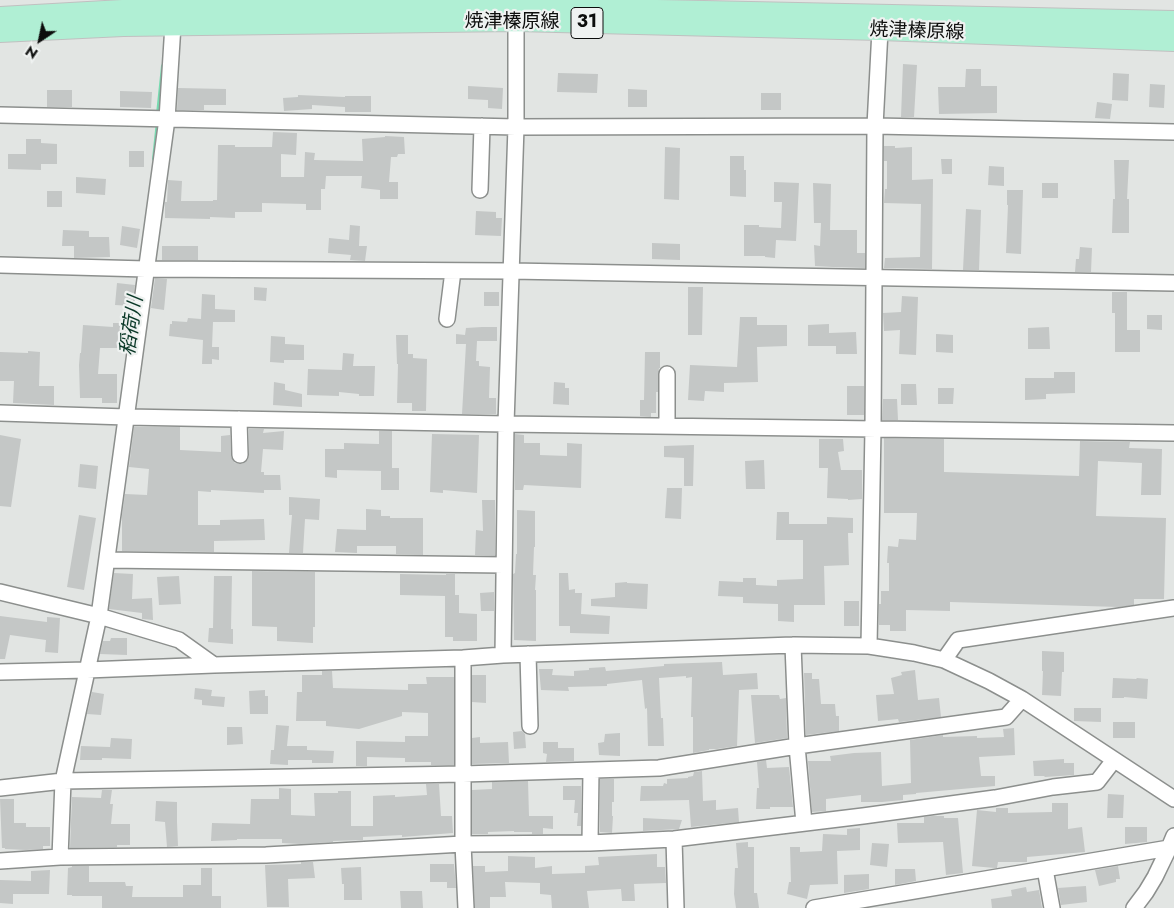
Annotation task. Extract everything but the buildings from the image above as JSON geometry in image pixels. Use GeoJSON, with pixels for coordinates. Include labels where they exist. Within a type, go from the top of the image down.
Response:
{"type":"FeatureCollection","features":[{"type":"Feature","properties":{"kind":"main road","name":"焼津榛原線"},"geometry":{"type":"LineString","coordinates":[[0,17],[175,11],[516,10],[1174,21]]}},
{"type":"Feature","properties":{"kind":"main road","name":"焼津榛原線"},"geometry":{"type":"LineString","coordinates":[[0,32],[123,26],[175,11]]}},
{"type":"Feature","properties":{"kind":"main road","name":"焼津榛原線"},"geometry":{"type":"LineString","coordinates":[[881,15],[1174,41]]}},
{"type":"Feature","properties":{"kind":"street"},"geometry":{"type":"LineString","coordinates":[[503,655],[506,424],[516,127],[516,10]]}},
{"type":"Feature","properties":{"kind":"street"},"geometry":{"type":"LineString","coordinates":[[60,857],[63,781],[99,616],[107,560],[121,417],[175,11]]}},
{"type":"Feature","properties":{"kind":"street"},"geometry":{"type":"LineString","coordinates":[[869,646],[875,126],[881,15]]}},
{"type":"Feature","properties":{"kind":"street"},"geometry":{"type":"LineString","coordinates":[[0,115],[516,127],[875,126],[1174,132]]}},
{"type":"Feature","properties":{"kind":"street"},"geometry":{"type":"LineString","coordinates":[[480,190],[482,126]]}},
{"type":"Feature","properties":{"kind":"street"},"geometry":{"type":"LineString","coordinates":[[0,266],[142,269],[511,271],[1174,283]]}},
{"type":"Feature","properties":{"kind":"street"},"geometry":{"type":"LineString","coordinates":[[447,319],[452,271]]}},
{"type":"Feature","properties":{"kind":"street"},"geometry":{"type":"LineString","coordinates":[[666,426],[667,374]]}},
{"type":"Feature","properties":{"kind":"street"},"geometry":{"type":"LineString","coordinates":[[0,413],[506,424],[1174,433]]}},
{"type":"Feature","properties":{"kind":"street"},"geometry":{"type":"LineString","coordinates":[[239,419],[240,455]]}},
{"type":"Feature","properties":{"kind":"street"},"geometry":{"type":"LineString","coordinates":[[107,560],[504,565]]}},
{"type":"Feature","properties":{"kind":"street"},"geometry":{"type":"LineString","coordinates":[[0,592],[99,616],[179,640],[214,665]]}},
{"type":"Feature","properties":{"kind":"street"},"geometry":{"type":"LineString","coordinates":[[944,660],[958,640],[1174,608]]}},
{"type":"Feature","properties":{"kind":"street"},"geometry":{"type":"LineString","coordinates":[[793,645],[797,746],[804,823]]}},
{"type":"Feature","properties":{"kind":"street"},"geometry":{"type":"LineString","coordinates":[[0,672],[463,658],[793,645],[869,646],[944,660],[989,681],[1022,699],[1174,799]]}},
{"type":"Feature","properties":{"kind":"street"},"geometry":{"type":"LineString","coordinates":[[528,654],[530,726]]}},
{"type":"Feature","properties":{"kind":"street"},"geometry":{"type":"LineString","coordinates":[[463,658],[463,844],[466,908]]}},
{"type":"Feature","properties":{"kind":"street"},"geometry":{"type":"LineString","coordinates":[[0,788],[63,781],[463,774],[660,768],[797,746],[1006,717],[1022,699]]}},
{"type":"Feature","properties":{"kind":"street"},"geometry":{"type":"LineString","coordinates":[[0,861],[60,857],[266,855],[463,844],[674,839],[864,816],[1097,782],[1114,760]]}},
{"type":"Feature","properties":{"kind":"street"},"geometry":{"type":"LineString","coordinates":[[590,842],[591,771]]}},
{"type":"Feature","properties":{"kind":"street"},"geometry":{"type":"LineString","coordinates":[[674,839],[676,908]]}},
{"type":"Feature","properties":{"kind":"street"},"geometry":{"type":"LineString","coordinates":[[814,908],[1045,869],[1172,842]]}},
{"type":"Feature","properties":{"kind":"street"},"geometry":{"type":"LineString","coordinates":[[1134,908],[1146,892],[1172,842]]}},
{"type":"Feature","properties":{"kind":"street"},"geometry":{"type":"LineString","coordinates":[[1045,869],[1052,908]]}},
{"type":"Feature","properties":{"kind":"waterway","name":"稻荷川"},"geometry":{"type":"LineString","coordinates":[[158,114],[163,66]]}},
{"type":"Feature","properties":{"kind":"waterway","name":"稻荷川"},"geometry":{"type":"LineString","coordinates":[[154,159],[158,121]]}}]}
